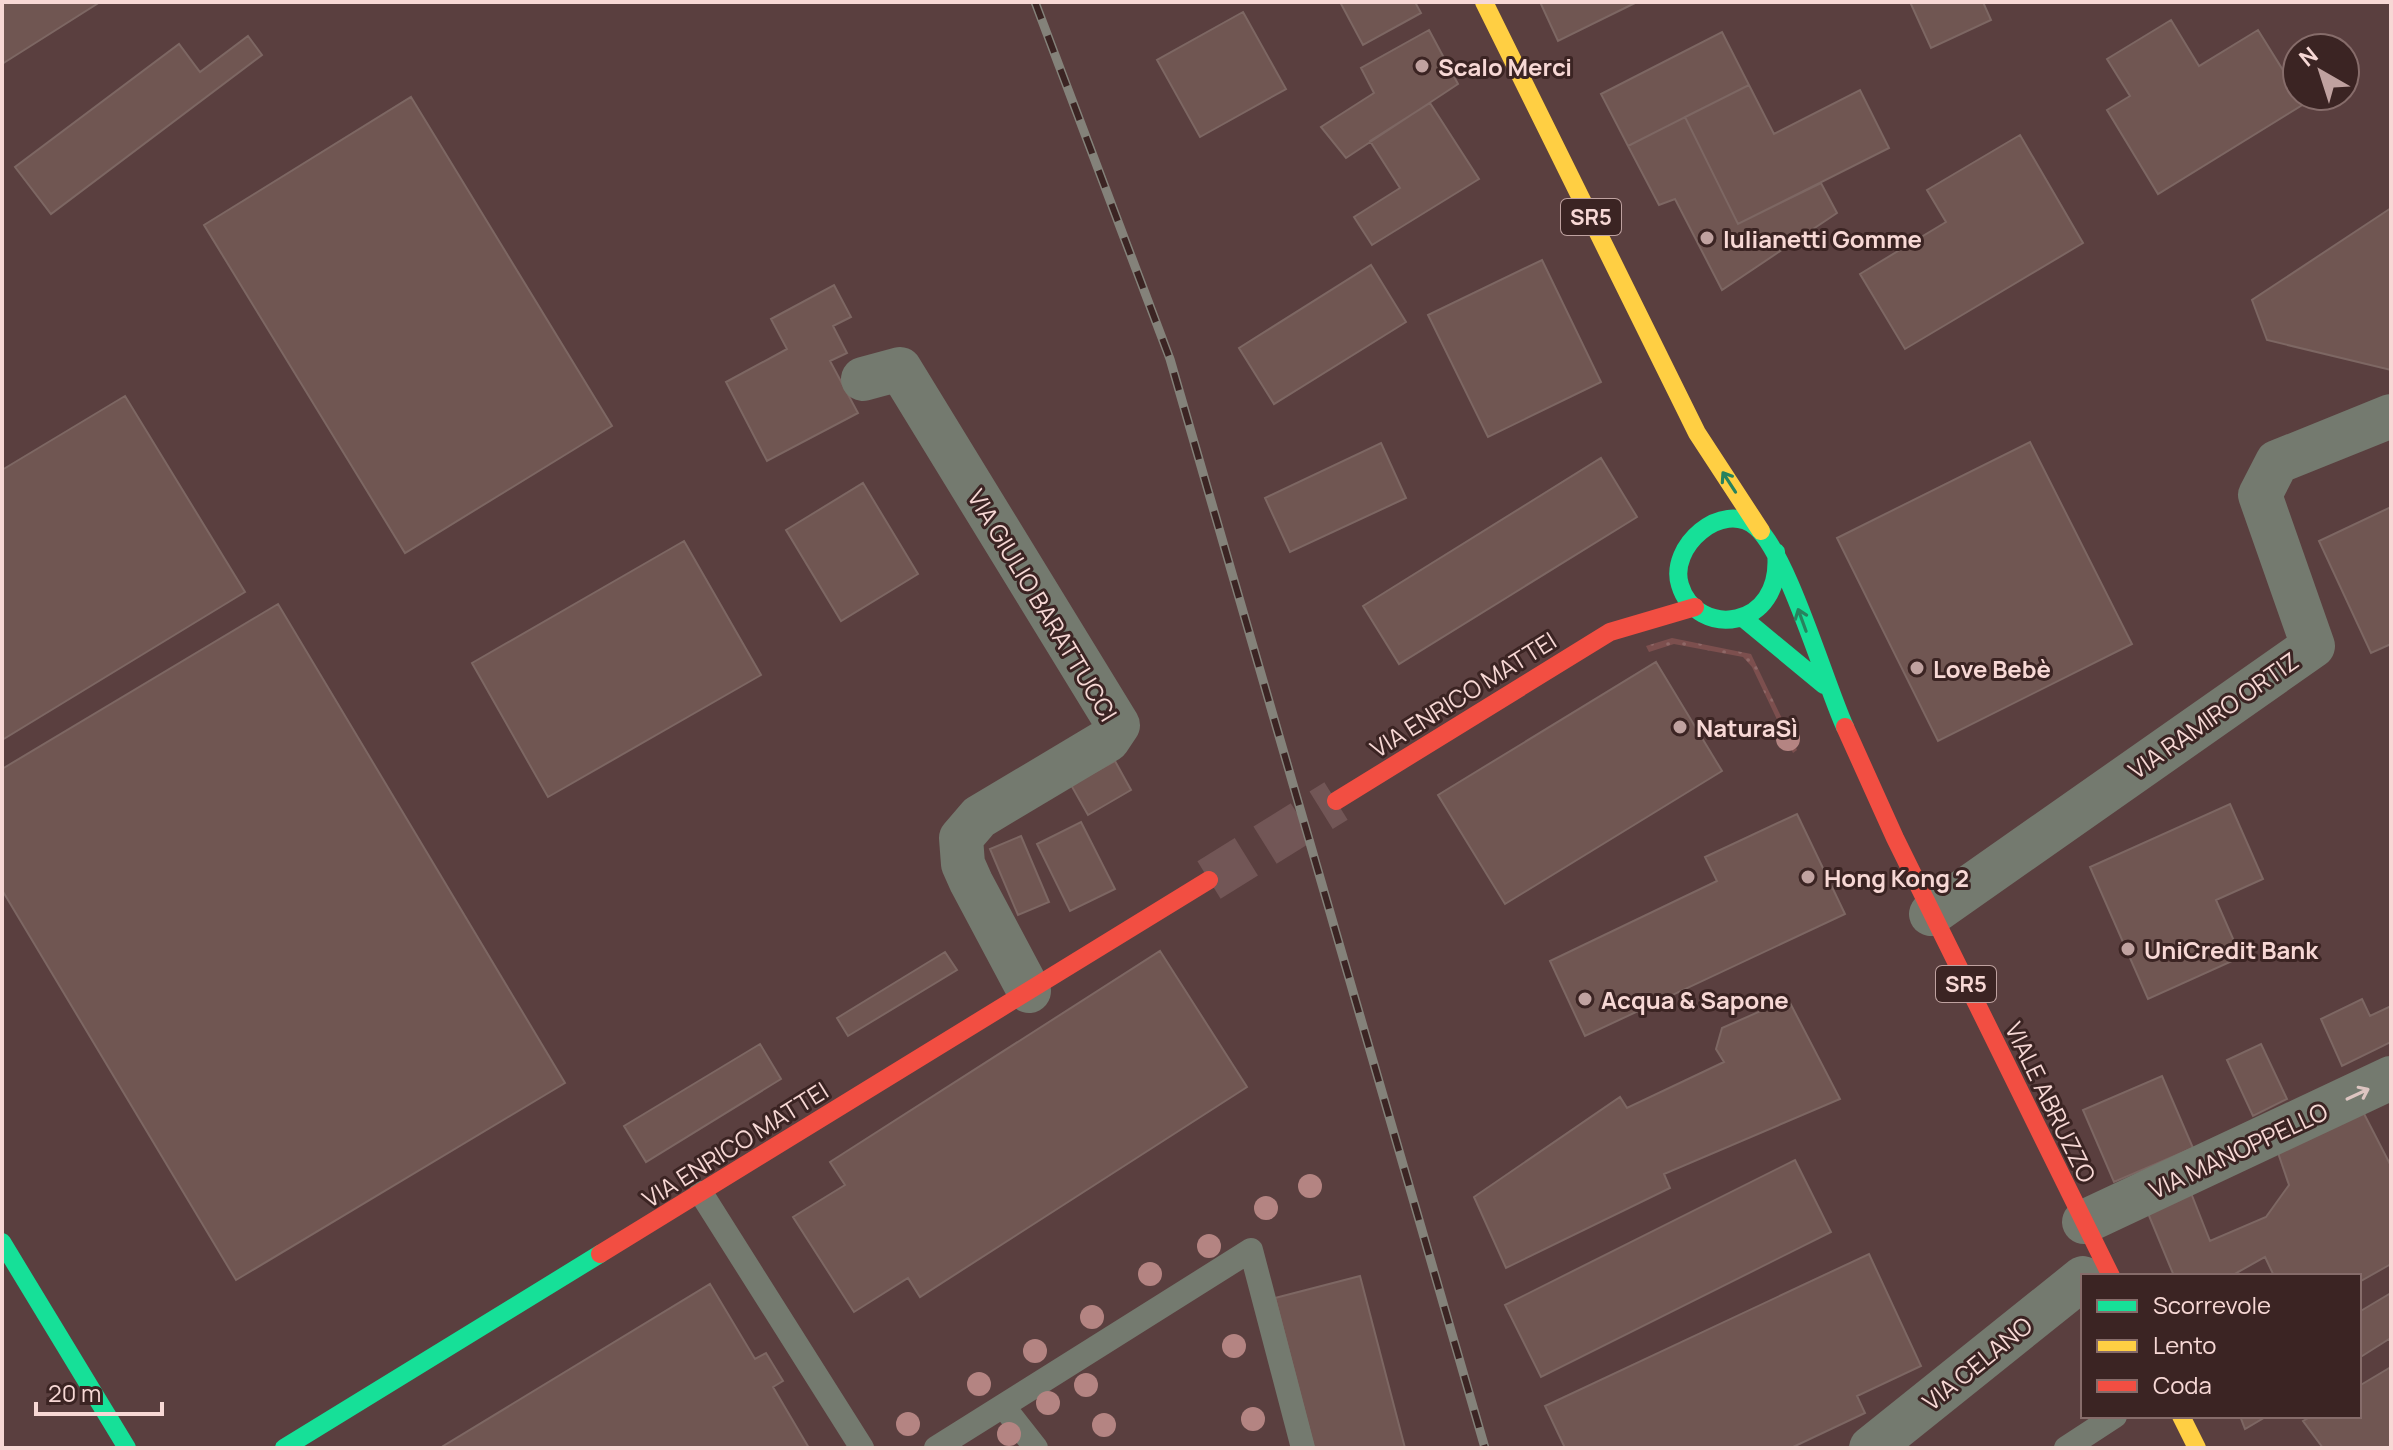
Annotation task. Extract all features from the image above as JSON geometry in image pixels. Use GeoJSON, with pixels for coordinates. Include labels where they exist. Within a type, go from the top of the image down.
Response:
{"type":"FeatureCollection","features":[{"type":"Feature","properties":{"kind":"main road","name":"SR5"},"geometry":{"type":"LineString","coordinates":[[1484,2],[1697,433],[1776,552]]}},
{"type":"Feature","properties":{"kind":"main road","name":"SR5"},"geometry":{"type":"LineString","coordinates":[[1697,433],[1697,464]]}},
{"type":"Feature","properties":{"kind":"main road"},"geometry":{"type":"LineString","coordinates":[[1698,507],[1698,529]]}},
{"type":"Feature","properties":{"kind":"main road"},"geometry":{"type":"LineString","coordinates":[[1658,585],[1678,563],[1682,550],[1698,529],[1723,519],[1736,519],[1761,531]]}},
{"type":"Feature","properties":{"kind":"main road","name":"VIALE ABRUZZO"},"geometry":{"type":"LineString","coordinates":[[1776,552],[1827,688],[1931,914],[2084,1222],[2096,1273]]}},
{"type":"Feature","properties":{"kind":"main road"},"geometry":{"type":"LineString","coordinates":[[1678,563],[1685,595],[1695,607],[1718,618],[1743,618],[1756,612],[1774,592],[1778,579],[1776,552]]}},
{"type":"Feature","properties":{"kind":"main road"},"geometry":{"type":"LineString","coordinates":[[1616,629],[1637,607]]}},
{"type":"Feature","properties":{"kind":"main road"},"geometry":{"type":"LineString","coordinates":[[1616,629],[1695,607]]}},
{"type":"Feature","properties":{"kind":"main road","name":"VIALE ABRUZZO"},"geometry":{"type":"LineString","coordinates":[[1743,618],[1827,688]]}},
{"type":"Feature","properties":{"kind":"main road","name":"VIA ENRICO MATTEI"},"geometry":{"type":"LineString","coordinates":[[1336,801],[1616,629]]}},
{"type":"Feature","properties":{"kind":"main road","name":"VIA ENRICO MATTEI"},"geometry":{"type":"LineString","coordinates":[[284,1448],[1209,880]]}},
{"type":"Feature","properties":{"kind":"main road"},"geometry":{"type":"LineString","coordinates":[[2,1242],[127,1448]]}},
{"type":"Feature","properties":{"kind":"main road"},"geometry":{"type":"LineString","coordinates":[[2182,1418],[2197,1448]]}},
{"type":"Feature","properties":{"kind":"street","name":"VIA GIULIO BARATTUCCI"},"geometry":{"type":"LineString","coordinates":[[863,379],[900,369],[1118,725],[1108,740],[979,817],[961,838],[963,864],[971,882],[1029,991]]}},
{"type":"Feature","properties":{"kind":"street","name":"VIA RAMIRO ORTIZ"},"geometry":{"type":"LineString","coordinates":[[1931,914],[2313,646],[2260,495],[2277,462],[2391,416]]}},
{"type":"Feature","properties":{"kind":"street","name":"VIA MANOPPELLO"},"geometry":{"type":"LineString","coordinates":[[2084,1222],[2391,1078]]}},
{"type":"Feature","properties":{"kind":"street","name":"VIA CELANO"},"geometry":{"type":"LineString","coordinates":[[1871,1448],[2081,1285]]}},
{"type":"Feature","properties":{"kind":"lane"},"geometry":{"type":"LineString","coordinates":[[701,1193],[862,1448]]}},
{"type":"Feature","properties":{"kind":"lane"},"geometry":{"type":"LineString","coordinates":[[936,1448],[1251,1250],[1303,1448]]}},
{"type":"Feature","properties":{"kind":"lane"},"geometry":{"type":"LineString","coordinates":[[1003,1406],[1036,1448]]}},
{"type":"Feature","properties":{"kind":"lane"},"geometry":{"type":"LineString","coordinates":[[2066,1448],[2112,1418]]}},
{"type":"Feature","properties":{"kind":"shaded area"},"geometry":{"type":"Polygon","coordinates":[[[1672,638],[1751,654],[1797,750],[1793,753],[1752,667],[1743,657],[1674,644],[1649,652],[1646,646],[1672,638]]]}},
{"type":"Feature","properties":{"kind":"building"},"geometry":{"type":"Polygon","coordinates":[[[2,2],[100,2],[2,64],[2,2]]]}},
{"type":"Feature","properties":{"kind":"building"},"geometry":{"type":"Polygon","coordinates":[[[1340,2],[1415,2],[1421,13],[1363,45],[1340,2]]]}},
{"type":"Feature","properties":{"kind":"building"},"geometry":{"type":"Polygon","coordinates":[[[1540,2],[1637,2],[1558,41],[1540,2]]]}},
{"type":"Feature","properties":{"kind":"building"},"geometry":{"type":"Polygon","coordinates":[[[1910,2],[1983,2],[1991,20],[1931,48],[1910,2]]]}},
{"type":"Feature","properties":{"kind":"building"},"geometry":{"type":"Polygon","coordinates":[[[1243,12],[1286,89],[1200,137],[1157,60],[1243,12]]]}},
{"type":"Feature","properties":{"kind":"building"},"geometry":{"type":"Polygon","coordinates":[[[2171,20],[2199,66],[2258,30],[2281,67],[2281,112],[2291,112],[2158,194],[2107,110],[2130,96],[2107,59],[2171,20]]]}},
{"type":"Feature","properties":{"kind":"building"},"geometry":{"type":"Polygon","coordinates":[[[1429,30],[1458,84],[1346,158],[1321,127],[1374,93],[1361,68],[1429,30]]]}},
{"type":"Feature","properties":{"kind":"building"},"geometry":{"type":"Polygon","coordinates":[[[1722,32],[1749,85],[1628,146],[1601,94],[1722,32]]]}},
{"type":"Feature","properties":{"kind":"building"},"geometry":{"type":"Polygon","coordinates":[[[248,36],[262,55],[51,214],[15,167],[179,44],[200,72],[248,36]]]}},
{"type":"Feature","properties":{"kind":"building"},"geometry":{"type":"Polygon","coordinates":[[[1749,85],[1774,134],[1860,90],[1889,148],[1738,224],[1685,117],[1749,85]]]}},
{"type":"Feature","properties":{"kind":"building"},"geometry":{"type":"Polygon","coordinates":[[[411,97],[612,426],[405,553],[204,225],[411,97]]]}},
{"type":"Feature","properties":{"kind":"building"},"geometry":{"type":"Polygon","coordinates":[[[1430,103],[1479,179],[1372,245],[1354,217],[1400,188],[1370,141],[1430,103]]]}},
{"type":"Feature","properties":{"kind":"building"},"geometry":{"type":"Polygon","coordinates":[[[1685,117],[1738,224],[1821,183],[1837,213],[1722,290],[1675,199],[1659,205],[1628,146],[1685,117]]]}},
{"type":"Feature","properties":{"kind":"building"},"geometry":{"type":"Polygon","coordinates":[[[2020,135],[2083,243],[1905,349],[1860,274],[1946,222],[1927,190],[2020,135]]]}},
{"type":"Feature","properties":{"kind":"building"},"geometry":{"type":"Polygon","coordinates":[[[2391,208],[2391,370],[2267,340],[2252,300],[2391,208]]]}},
{"type":"Feature","properties":{"kind":"building"},"geometry":{"type":"Polygon","coordinates":[[[1542,260],[1601,382],[1488,437],[1428,315],[1542,260]]]}},
{"type":"Feature","properties":{"kind":"building"},"geometry":{"type":"Polygon","coordinates":[[[1371,265],[1406,322],[1274,404],[1239,348],[1371,265]]]}},
{"type":"Feature","properties":{"kind":"building"},"geometry":{"type":"Polygon","coordinates":[[[834,285],[851,317],[833,326],[847,353],[830,361],[858,413],[767,461],[726,382],[787,349],[771,319],[834,285]]]}},
{"type":"Feature","properties":{"kind":"building"},"geometry":{"type":"Polygon","coordinates":[[[125,396],[245,592],[2,740],[2,470],[125,396]]]}},
{"type":"Feature","properties":{"kind":"building"},"geometry":{"type":"Polygon","coordinates":[[[2030,442],[2132,644],[1938,741],[1837,538],[2030,442]]]}},
{"type":"Feature","properties":{"kind":"building"},"geometry":{"type":"Polygon","coordinates":[[[1381,443],[1406,498],[1290,552],[1265,498],[1381,443]]]}},
{"type":"Feature","properties":{"kind":"building"},"geometry":{"type":"Polygon","coordinates":[[[1601,458],[1637,517],[1399,664],[1363,606],[1601,458]]]}},
{"type":"Feature","properties":{"kind":"building"},"geometry":{"type":"Polygon","coordinates":[[[863,483],[918,574],[841,621],[786,530],[863,483]]]}},
{"type":"Feature","properties":{"kind":"building"},"geometry":{"type":"Polygon","coordinates":[[[2391,507],[2391,644],[2371,653],[2319,541],[2391,507]]]}},
{"type":"Feature","properties":{"kind":"building"},"geometry":{"type":"Polygon","coordinates":[[[684,541],[761,675],[548,797],[472,663],[684,541]]]}},
{"type":"Feature","properties":{"kind":"building"},"geometry":{"type":"Polygon","coordinates":[[[278,604],[565,1083],[236,1280],[2,890],[2,769],[278,604]]]}},
{"type":"Feature","properties":{"kind":"building"},"geometry":{"type":"Polygon","coordinates":[[[1656,662],[1722,771],[1505,904],[1438,795],[1656,662]]]}},
{"type":"Feature","properties":{"kind":"building"},"geometry":{"type":"Polygon","coordinates":[[[1115,761],[1131,790],[1088,815],[1071,785],[1115,761]]]}},
{"type":"Feature","properties":{"kind":"building"},"geometry":{"type":"Polygon","coordinates":[[[2230,804],[2263,879],[2216,900],[2241,957],[2148,999],[2090,867],[2230,804]]]}},
{"type":"Feature","properties":{"kind":"building"},"geometry":{"type":"Polygon","coordinates":[[[1797,814],[1845,914],[1585,1036],[1550,961],[1717,881],[1705,857],[1797,814]]]}},
{"type":"Feature","properties":{"kind":"building"},"geometry":{"type":"Polygon","coordinates":[[[1081,822],[1115,889],[1070,911],[1037,844],[1081,822]]]}},
{"type":"Feature","properties":{"kind":"building"},"geometry":{"type":"Polygon","coordinates":[[[1021,836],[1049,902],[1018,915],[990,849],[1021,836]]]}},
{"type":"Feature","properties":{"kind":"building"},"geometry":{"type":"Polygon","coordinates":[[[1160,951],[1247,1087],[920,1297],[908,1278],[854,1312],[793,1217],[845,1185],[830,1162],[1160,951]]]}},
{"type":"Feature","properties":{"kind":"building"},"geometry":{"type":"Polygon","coordinates":[[[945,952],[957,970],[848,1036],[837,1018],[945,952]]]}},
{"type":"Feature","properties":{"kind":"building"},"geometry":{"type":"Polygon","coordinates":[[[1788,999],[1840,1099],[1664,1174],[1670,1188],[1506,1268],[1474,1197],[1620,1097],[1627,1108],[1724,1062],[1716,1049],[1722,1028],[1788,999]]]}},
{"type":"Feature","properties":{"kind":"building"},"geometry":{"type":"Polygon","coordinates":[[[2362,999],[2370,1016],[2391,1006],[2391,1042],[2342,1066],[2321,1019],[2362,999]]]}},
{"type":"Feature","properties":{"kind":"building"},"geometry":{"type":"Polygon","coordinates":[[[760,1044],[781,1079],[646,1162],[624,1126],[760,1044]]]}},
{"type":"Feature","properties":{"kind":"building"},"geometry":{"type":"Polygon","coordinates":[[[2261,1044],[2287,1099],[2253,1116],[2227,1060],[2261,1044]]]}},
{"type":"Feature","properties":{"kind":"building"},"geometry":{"type":"Polygon","coordinates":[[[2162,1076],[2193,1148],[2114,1182],[2083,1110],[2162,1076]]]}},
{"type":"Feature","properties":{"kind":"building"},"geometry":{"type":"Polygon","coordinates":[[[2359,1104],[2391,1166],[2391,1264],[2361,1281],[2361,1274],[2273,1274],[2265,1257],[2235,1274],[2173,1274],[2145,1206],[2189,1188],[2210,1241],[2266,1217],[2289,1185],[2274,1141],[2359,1104]]]}},
{"type":"Feature","properties":{"kind":"building"},"geometry":{"type":"Polygon","coordinates":[[[1795,1160],[1831,1232],[1541,1377],[1505,1305],[1795,1160]]]}},
{"type":"Feature","properties":{"kind":"building"},"geometry":{"type":"Polygon","coordinates":[[[1869,1254],[1921,1366],[1857,1396],[1865,1413],[1791,1448],[1565,1448],[1545,1406],[1869,1254]]]}},
{"type":"Feature","properties":{"kind":"building"},"geometry":{"type":"Polygon","coordinates":[[[1360,1276],[1405,1448],[1314,1448],[1275,1298],[1360,1276]]]}},
{"type":"Feature","properties":{"kind":"building"},"geometry":{"type":"Polygon","coordinates":[[[710,1284],[755,1359],[766,1353],[783,1381],[773,1387],[809,1448],[440,1448],[710,1284]]]}},
{"type":"Feature","properties":{"kind":"building"},"geometry":{"type":"Polygon","coordinates":[[[2391,1293],[2391,1342],[2389,1339],[2361,1357],[2361,1311],[2391,1293]]]}},
{"type":"Feature","properties":{"kind":"building"},"geometry":{"type":"Polygon","coordinates":[[[2391,1367],[2391,1448],[2323,1448],[2303,1421],[2308,1418],[2361,1418],[2361,1385],[2391,1367]]]}},
{"type":"Feature","properties":{"kind":"building"},"geometry":{"type":"Polygon","coordinates":[[[2241,1418],[2264,1418],[2245,1429],[2241,1418]]]}},
{"type":"Feature","properties":{"kind":"tunnel"},"geometry":{"type":"LineString","coordinates":[[1209,880],[1336,801]]}},
{"type":"Feature","properties":{"kind":"railway"},"geometry":{"type":"LineString","coordinates":[[1035,2],[1170,359],[1485,1448]]}},
{"type":"Feature","properties":{"kind":"traffic: fast"},"geometry":{"type":"LineString","coordinates":[[1776,552],[1775,578],[1767,598],[1753,611],[1737,618],[1720,619],[1703,614],[1689,602],[1680,585],[1678,570],[1682,556],[1701,531],[1728,519],[1742,520],[1756,527],[1768,541],[1780,563],[1793,590],[1845,727]]}},
{"type":"Feature","properties":{"kind":"traffic: fast"},"geometry":{"type":"LineString","coordinates":[[1743,618],[1824,685]]}},
{"type":"Feature","properties":{"kind":"traffic: fast"},"geometry":{"type":"LineString","coordinates":[[2,1242],[127,1448]]}},
{"type":"Feature","properties":{"kind":"traffic: fast"},"geometry":{"type":"LineString","coordinates":[[284,1448],[600,1254]]}},
{"type":"Feature","properties":{"kind":"traffic: slow"},"geometry":{"type":"LineString","coordinates":[[1484,2],[1697,433],[1761,531]]}},
{"type":"Feature","properties":{"kind":"traffic: slow"},"geometry":{"type":"LineString","coordinates":[[2182,1418],[2197,1448]]}},
{"type":"Feature","properties":{"kind":"traffic: jam"},"geometry":{"type":"LineString","coordinates":[[1336,801],[1610,632],[1695,607]]}},
{"type":"Feature","properties":{"kind":"traffic: jam"},"geometry":{"type":"LineString","coordinates":[[1845,727],[1895,838],[2110,1274]]}},
{"type":"Feature","properties":{"kind":"traffic: jam"},"geometry":{"type":"LineString","coordinates":[[600,1254],[1209,880]]}},
{"type":"Feature","properties":{"kind":"place","name":"Scalo Merci"},"geometry":{"type":"Point","coordinates":[1422,66]}},
{"type":"Feature","properties":{"kind":"place","name":"Iulianetti Gomme"},"geometry":{"type":"Point","coordinates":[1707,238]}},
{"type":"Feature","properties":{"kind":"place","name":"Love Bebè"},"geometry":{"type":"Point","coordinates":[1917,668]}},
{"type":"Feature","properties":{"kind":"place","name":"NaturaSì"},"geometry":{"type":"Point","coordinates":[1680,727]}},
{"type":"Feature","properties":{"kind":"place","name":"Hong Kong 2"},"geometry":{"type":"Point","coordinates":[1808,877]}},
{"type":"Feature","properties":{"kind":"place","name":"UniCredit Bank"},"geometry":{"type":"Point","coordinates":[2128,949]}},
{"type":"Feature","properties":{"kind":"place","name":"Acqua & Sapone"},"geometry":{"type":"Point","coordinates":[1585,999]}}]}
